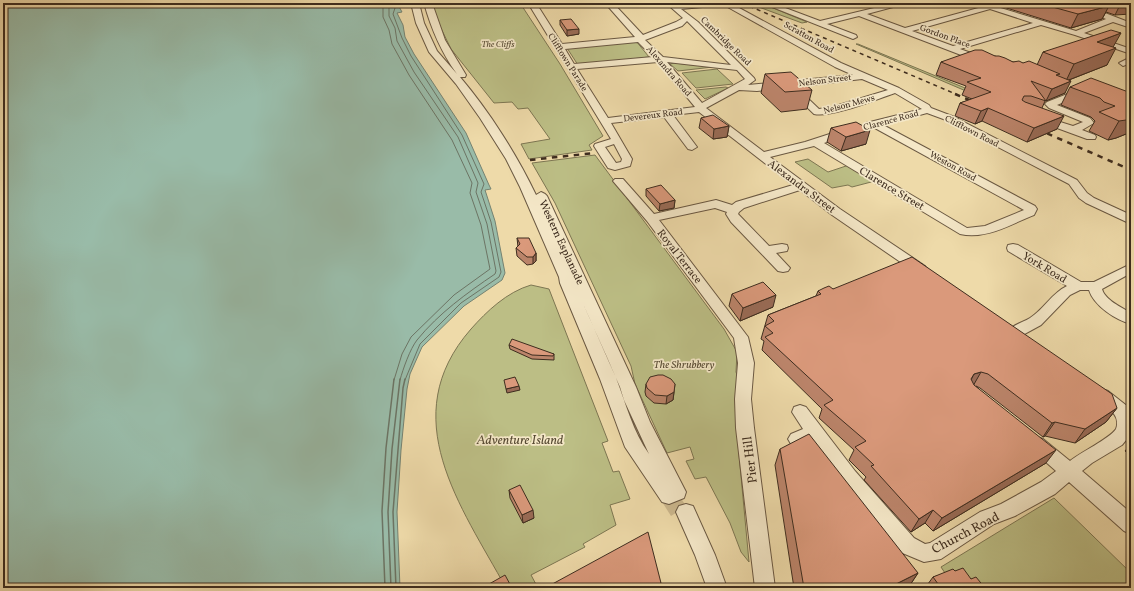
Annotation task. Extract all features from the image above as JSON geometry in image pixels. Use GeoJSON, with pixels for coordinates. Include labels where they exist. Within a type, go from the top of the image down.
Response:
{"type":"FeatureCollection","features":[{"type":"Feature","properties":{"kind":"street","name":"Western Esplanade"},"geometry":{"type":"LineString","coordinates":[[415,3],[420,23],[433,52],[486,117],[498,135],[526,187],[564,272],[567,283],[614,394],[619,411],[638,454],[673,494],[632,400],[628,387],[536,186],[499,123],[456,67],[434,23],[428,3]]}},
{"type":"Feature","properties":{"kind":"street","name":"Clifftown Parade"},"geometry":{"type":"LineString","coordinates":[[532,3],[617,140]]}},
{"type":"Feature","properties":{"kind":"street","name":"Alexandra Road"},"geometry":{"type":"LineString","coordinates":[[610,3],[701,108]]}},
{"type":"Feature","properties":{"kind":"street"},"geometry":{"type":"LineString","coordinates":[[672,5],[724,3]]}},
{"type":"Feature","properties":{"kind":"street","name":"Scratton Road"},"geometry":{"type":"LineString","coordinates":[[724,3],[818,54],[863,76]]}},
{"type":"Feature","properties":{"kind":"street"},"geometry":{"type":"LineString","coordinates":[[769,4],[783,3]]}},
{"type":"Feature","properties":{"kind":"street"},"geometry":{"type":"LineString","coordinates":[[819,24],[904,3]]}},
{"type":"Feature","properties":{"kind":"street"},"geometry":{"type":"LineString","coordinates":[[977,3],[1077,33],[1131,52]]}},
{"type":"Feature","properties":{"kind":"street"},"geometry":{"type":"LineString","coordinates":[[904,31],[1002,3]]}},
{"type":"Feature","properties":{"kind":"street"},"geometry":{"type":"LineString","coordinates":[[1073,3],[1112,18]]}},
{"type":"Feature","properties":{"kind":"street"},"geometry":{"type":"LineString","coordinates":[[1079,3],[1131,26]]}},
{"type":"Feature","properties":{"kind":"street"},"geometry":{"type":"LineString","coordinates":[[769,4],[853,37]]}},
{"type":"Feature","properties":{"kind":"street","name":"Cambridge Road"},"geometry":{"type":"LineString","coordinates":[[672,5],[750,78],[750,82],[740,88]]}},
{"type":"Feature","properties":{"kind":"street","name":"Gordon Place"},"geometry":{"type":"LineString","coordinates":[[859,14],[989,62]]}},
{"type":"Feature","properties":{"kind":"street"},"geometry":{"type":"LineString","coordinates":[[558,47],[641,37],[679,24],[687,18]]}},
{"type":"Feature","properties":{"kind":"street"},"geometry":{"type":"LineString","coordinates":[[1077,33],[1112,18]]}},
{"type":"Feature","properties":{"kind":"street"},"geometry":{"type":"LineString","coordinates":[[952,49],[1040,23]]}},
{"type":"Feature","properties":{"kind":"street"},"geometry":{"type":"LineString","coordinates":[[679,24],[695,26]]}},
{"type":"Feature","properties":{"kind":"street"},"geometry":{"type":"LineString","coordinates":[[1087,47],[1100,42]]}},
{"type":"Feature","properties":{"kind":"street"},"geometry":{"type":"LineString","coordinates":[[571,67],[660,59],[738,68]]}},
{"type":"Feature","properties":{"kind":"street","name":"Nelson Street"},"geometry":{"type":"LineString","coordinates":[[740,88],[757,88],[863,76]]}},
{"type":"Feature","properties":{"kind":"street","name":"Clifftown Road"},"geometry":{"type":"LineString","coordinates":[[863,76],[896,90],[926,107],[928,110],[949,118],[1073,182],[1080,189],[1081,194],[1088,199],[1131,220]]}},
{"type":"Feature","properties":{"kind":"street","name":"Nelson Mews"},"geometry":{"type":"LineString","coordinates":[[788,84],[818,112],[833,110],[896,90]]}},
{"type":"Feature","properties":{"kind":"street","name":"Devereux Road"},"geometry":{"type":"LineString","coordinates":[[604,121],[667,114],[701,108],[740,88]]}},
{"type":"Feature","properties":{"kind":"street"},"geometry":{"type":"LineString","coordinates":[[1069,88],[1080,92],[1050,104],[1086,120],[1089,123],[1074,130]]}},
{"type":"Feature","properties":{"kind":"street","name":"Alexandra Street"},"geometry":{"type":"LineString","coordinates":[[701,108],[718,123],[836,212],[934,278]]}},
{"type":"Feature","properties":{"kind":"street","name":"Clarence Road"},"geometry":{"type":"LineString","coordinates":[[762,156],[928,110]]}},
{"type":"Feature","properties":{"kind":"street"},"geometry":{"type":"LineString","coordinates":[[667,114],[692,147]]}},
{"type":"Feature","properties":{"kind":"street"},"geometry":{"type":"LineString","coordinates":[[1030,115],[1091,137]]}},
{"type":"Feature","properties":{"kind":"street","name":"Weston Road"},"geometry":{"type":"LineString","coordinates":[[875,124],[1031,209],[1030,212],[984,231],[969,233]]}},
{"type":"Feature","properties":{"kind":"street","name":"Clarence Street"},"geometry":{"type":"LineString","coordinates":[[815,142],[960,230],[969,233]]}},
{"type":"Feature","properties":{"kind":"street","name":"Royal Terrace"},"geometry":{"type":"LineString","coordinates":[[619,181],[651,218],[739,333]]}},
{"type":"Feature","properties":{"kind":"street"},"geometry":{"type":"LineString","coordinates":[[651,218],[716,204],[733,210],[740,206],[802,186]]}},
{"type":"Feature","properties":{"kind":"street"},"geometry":{"type":"LineString","coordinates":[[733,210],[732,214],[735,219],[783,268]]}},
{"type":"Feature","properties":{"kind":"street"},"geometry":{"type":"LineString","coordinates":[[766,251],[782,248]]}},
{"type":"Feature","properties":{"kind":"street","name":"York Road"},"geometry":{"type":"LineString","coordinates":[[1013,248],[1078,286]]}},
{"type":"Feature","properties":{"kind":"street"},"geometry":{"type":"LineString","coordinates":[[1097,290],[1131,268]]}},
{"type":"Feature","properties":{"kind":"street"},"geometry":{"type":"LineString","coordinates":[[1013,333],[1036,321],[1061,294],[1078,286],[1097,290],[1108,305],[1131,319]]}},
{"type":"Feature","properties":{"kind":"street","name":"Pier Hill"},"geometry":{"type":"LineString","coordinates":[[739,333],[744,344],[745,357],[743,399],[745,428],[765,588]]}},
{"type":"Feature","properties":{"kind":"street","name":"Church Road"},"geometry":{"type":"LineString","coordinates":[[800,412],[849,477],[904,542],[912,549],[924,553],[934,552],[987,518],[1024,502],[1054,484],[1086,458],[1116,440],[1128,430],[1121,411],[1088,385]]}},
{"type":"Feature","properties":{"kind":"street"},"geometry":{"type":"LineString","coordinates":[[797,439],[815,432]]}},
{"type":"Feature","properties":{"kind":"street"},"geometry":{"type":"LineString","coordinates":[[1027,436],[1071,471],[1112,509],[1131,524]]}},
{"type":"Feature","properties":{"kind":"street"},"geometry":{"type":"LineString","coordinates":[[707,588],[705,575],[684,513],[705,555],[718,588]]}},
{"type":"Feature","properties":{"kind":"green space","name":"The Cliffs"},"geometry":{"type":"Polygon","coordinates":[[[432,3],[520,3],[560,64],[603,136],[589,145],[592,150],[529,159],[521,144],[550,139],[528,108],[518,109],[512,102],[494,103],[451,49],[438,22],[432,3]]]}},
{"type":"Feature","properties":{"kind":"green space"},"geometry":{"type":"Polygon","coordinates":[[[748,3],[761,3],[807,22],[802,23],[748,3]]]}},
{"type":"Feature","properties":{"kind":"green space"},"geometry":{"type":"Polygon","coordinates":[[[636,41],[649,57],[578,65],[567,48],[636,41]]]}},
{"type":"Feature","properties":{"kind":"green space"},"geometry":{"type":"Polygon","coordinates":[[[856,44],[858,44],[1004,104],[1001,106],[856,44]]]}},
{"type":"Feature","properties":{"kind":"green space"},"geometry":{"type":"Polygon","coordinates":[[[674,63],[713,67],[678,71],[670,64],[674,63]]]}},
{"type":"Feature","properties":{"kind":"green space"},"geometry":{"type":"Polygon","coordinates":[[[717,69],[733,84],[696,88],[682,73],[717,69]]]}},
{"type":"Feature","properties":{"kind":"green space"},"geometry":{"type":"Polygon","coordinates":[[[728,88],[705,99],[696,90],[728,88]]]}},
{"type":"Feature","properties":{"kind":"green space","name":"The Shrubbery"},"geometry":{"type":"Polygon","coordinates":[[[595,155],[724,329],[737,352],[736,372],[741,386],[739,416],[736,422],[749,562],[741,552],[730,523],[706,477],[695,479],[686,461],[694,459],[690,447],[667,453],[635,384],[631,366],[555,203],[532,163],[595,155]]]}},
{"type":"Feature","properties":{"kind":"green space"},"geometry":{"type":"Polygon","coordinates":[[[808,159],[828,172],[849,165],[875,181],[852,187],[848,185],[832,188],[795,162],[808,159]]]}},
{"type":"Feature","properties":{"kind":"green space","name":"Adventure Island"},"geometry":{"type":"Polygon","coordinates":[[[531,285],[549,289],[608,441],[602,443],[613,472],[619,471],[630,499],[610,505],[616,525],[583,544],[585,547],[531,575],[538,588],[506,588],[455,493],[443,461],[436,428],[438,395],[449,362],[471,329],[506,297],[531,285]]]}},
{"type":"Feature","properties":{"kind":"green space"},"geometry":{"type":"Polygon","coordinates":[[[1054,498],[1131,573],[1131,588],[955,588],[941,567],[1054,498]]]}},
{"type":"Feature","properties":{"kind":"water"},"geometry":{"type":"Polygon","coordinates":[[[3,3],[397,3],[402,12],[397,13],[403,25],[405,37],[414,54],[466,133],[491,189],[485,190],[495,221],[505,273],[502,280],[464,306],[422,347],[410,374],[407,389],[401,450],[397,512],[400,588],[3,588],[3,3]]]}},
{"type":"Feature","properties":{"kind":"building"},"geometry":{"type":"Polygon","coordinates":[[[1038,3],[1102,3],[1109,6],[1078,14],[1038,3]]]}},
{"type":"Feature","properties":{"kind":"building"},"geometry":{"type":"Polygon","coordinates":[[[571,19],[579,29],[567,30],[560,20],[571,19]]]}},
{"type":"Feature","properties":{"kind":"building"},"geometry":{"type":"Polygon","coordinates":[[[1111,30],[1121,33],[1097,42],[1116,48],[1074,64],[1043,52],[1111,30]]]}},
{"type":"Feature","properties":{"kind":"building"},"geometry":{"type":"Polygon","coordinates":[[[975,50],[982,50],[1013,62],[1019,61],[1023,63],[1029,61],[1060,74],[1056,75],[1071,81],[1052,89],[1031,81],[1046,101],[1031,96],[1024,96],[1022,100],[1064,116],[1034,128],[988,108],[981,111],[960,103],[991,92],[967,82],[981,78],[941,62],[975,50]]]}},
{"type":"Feature","properties":{"kind":"building"},"geometry":{"type":"Polygon","coordinates":[[[791,72],[812,90],[785,92],[765,74],[791,72]]]}},
{"type":"Feature","properties":{"kind":"building"},"geometry":{"type":"Polygon","coordinates":[[[1091,78],[1131,93],[1131,118],[1119,121],[1099,112],[1115,106],[1104,102],[1100,98],[1070,87],[1091,78]]]}},
{"type":"Feature","properties":{"kind":"building"},"geometry":{"type":"Polygon","coordinates":[[[713,115],[729,126],[714,129],[701,118],[713,115]]]}},
{"type":"Feature","properties":{"kind":"building"},"geometry":{"type":"Polygon","coordinates":[[[856,122],[870,130],[846,137],[831,128],[856,122]]]}},
{"type":"Feature","properties":{"kind":"building"},"geometry":{"type":"Polygon","coordinates":[[[661,185],[675,200],[660,204],[646,189],[661,185]]]}},
{"type":"Feature","properties":{"kind":"building"},"geometry":{"type":"Polygon","coordinates":[[[517,238],[529,238],[536,253],[533,257],[527,257],[516,248],[520,244],[517,238]]]}},
{"type":"Feature","properties":{"kind":"building"},"geometry":{"type":"Polygon","coordinates":[[[912,257],[1112,394],[1117,408],[1085,429],[1055,422],[1052,423],[988,374],[981,372],[974,374],[971,379],[974,385],[1056,450],[942,518],[933,510],[919,519],[871,466],[874,465],[855,447],[866,441],[824,405],[833,400],[765,337],[773,333],[765,326],[774,321],[768,315],[821,294],[818,291],[824,288],[829,286],[833,289],[912,257]]]}},
{"type":"Feature","properties":{"kind":"building"},"geometry":{"type":"Polygon","coordinates":[[[763,282],[776,295],[743,308],[732,294],[763,282]]]}},
{"type":"Feature","properties":{"kind":"building"},"geometry":{"type":"Polygon","coordinates":[[[512,339],[554,354],[553,356],[532,355],[509,345],[512,339]]]}},
{"type":"Feature","properties":{"kind":"building"},"geometry":{"type":"Polygon","coordinates":[[[663,375],[671,379],[675,384],[674,392],[667,396],[655,395],[647,388],[646,384],[650,377],[663,375]]]}},
{"type":"Feature","properties":{"kind":"building"},"geometry":{"type":"Polygon","coordinates":[[[515,377],[519,386],[506,389],[504,380],[515,377]]]}},
{"type":"Feature","properties":{"kind":"building"},"geometry":{"type":"Polygon","coordinates":[[[809,434],[918,573],[888,588],[804,588],[780,449],[809,434]]]}},
{"type":"Feature","properties":{"kind":"building"},"geometry":{"type":"Polygon","coordinates":[[[520,485],[533,510],[522,515],[509,490],[520,485]]]}},
{"type":"Feature","properties":{"kind":"building"},"geometry":{"type":"Polygon","coordinates":[[[648,532],[661,583],[658,584],[660,588],[545,588],[648,532]]]}},
{"type":"Feature","properties":{"kind":"building"},"geometry":{"type":"Polygon","coordinates":[[[963,568],[971,579],[976,577],[985,588],[941,588],[933,577],[953,569],[955,571],[963,568]]]}},
{"type":"Feature","properties":{"kind":"building"},"geometry":{"type":"Polygon","coordinates":[[[505,575],[512,588],[482,588],[505,575]]]}},
{"type":"Feature","properties":{"kind":"tunnel"},"geometry":{"type":"LineString","coordinates":[[669,496],[681,515]]}},
{"type":"Feature","properties":{"kind":"railway"},"geometry":{"type":"LineString","coordinates":[[742,3],[958,95]]}},
{"type":"Feature","properties":{"kind":"railway"},"geometry":{"type":"LineString","coordinates":[[955,94],[979,104]]}},
{"type":"Feature","properties":{"kind":"railway"},"geometry":{"type":"LineString","coordinates":[[1037,129],[1131,170]]}},
{"type":"Feature","properties":{"kind":"railway"},"geometry":{"type":"LineString","coordinates":[[530,160],[594,153]]}}]}
